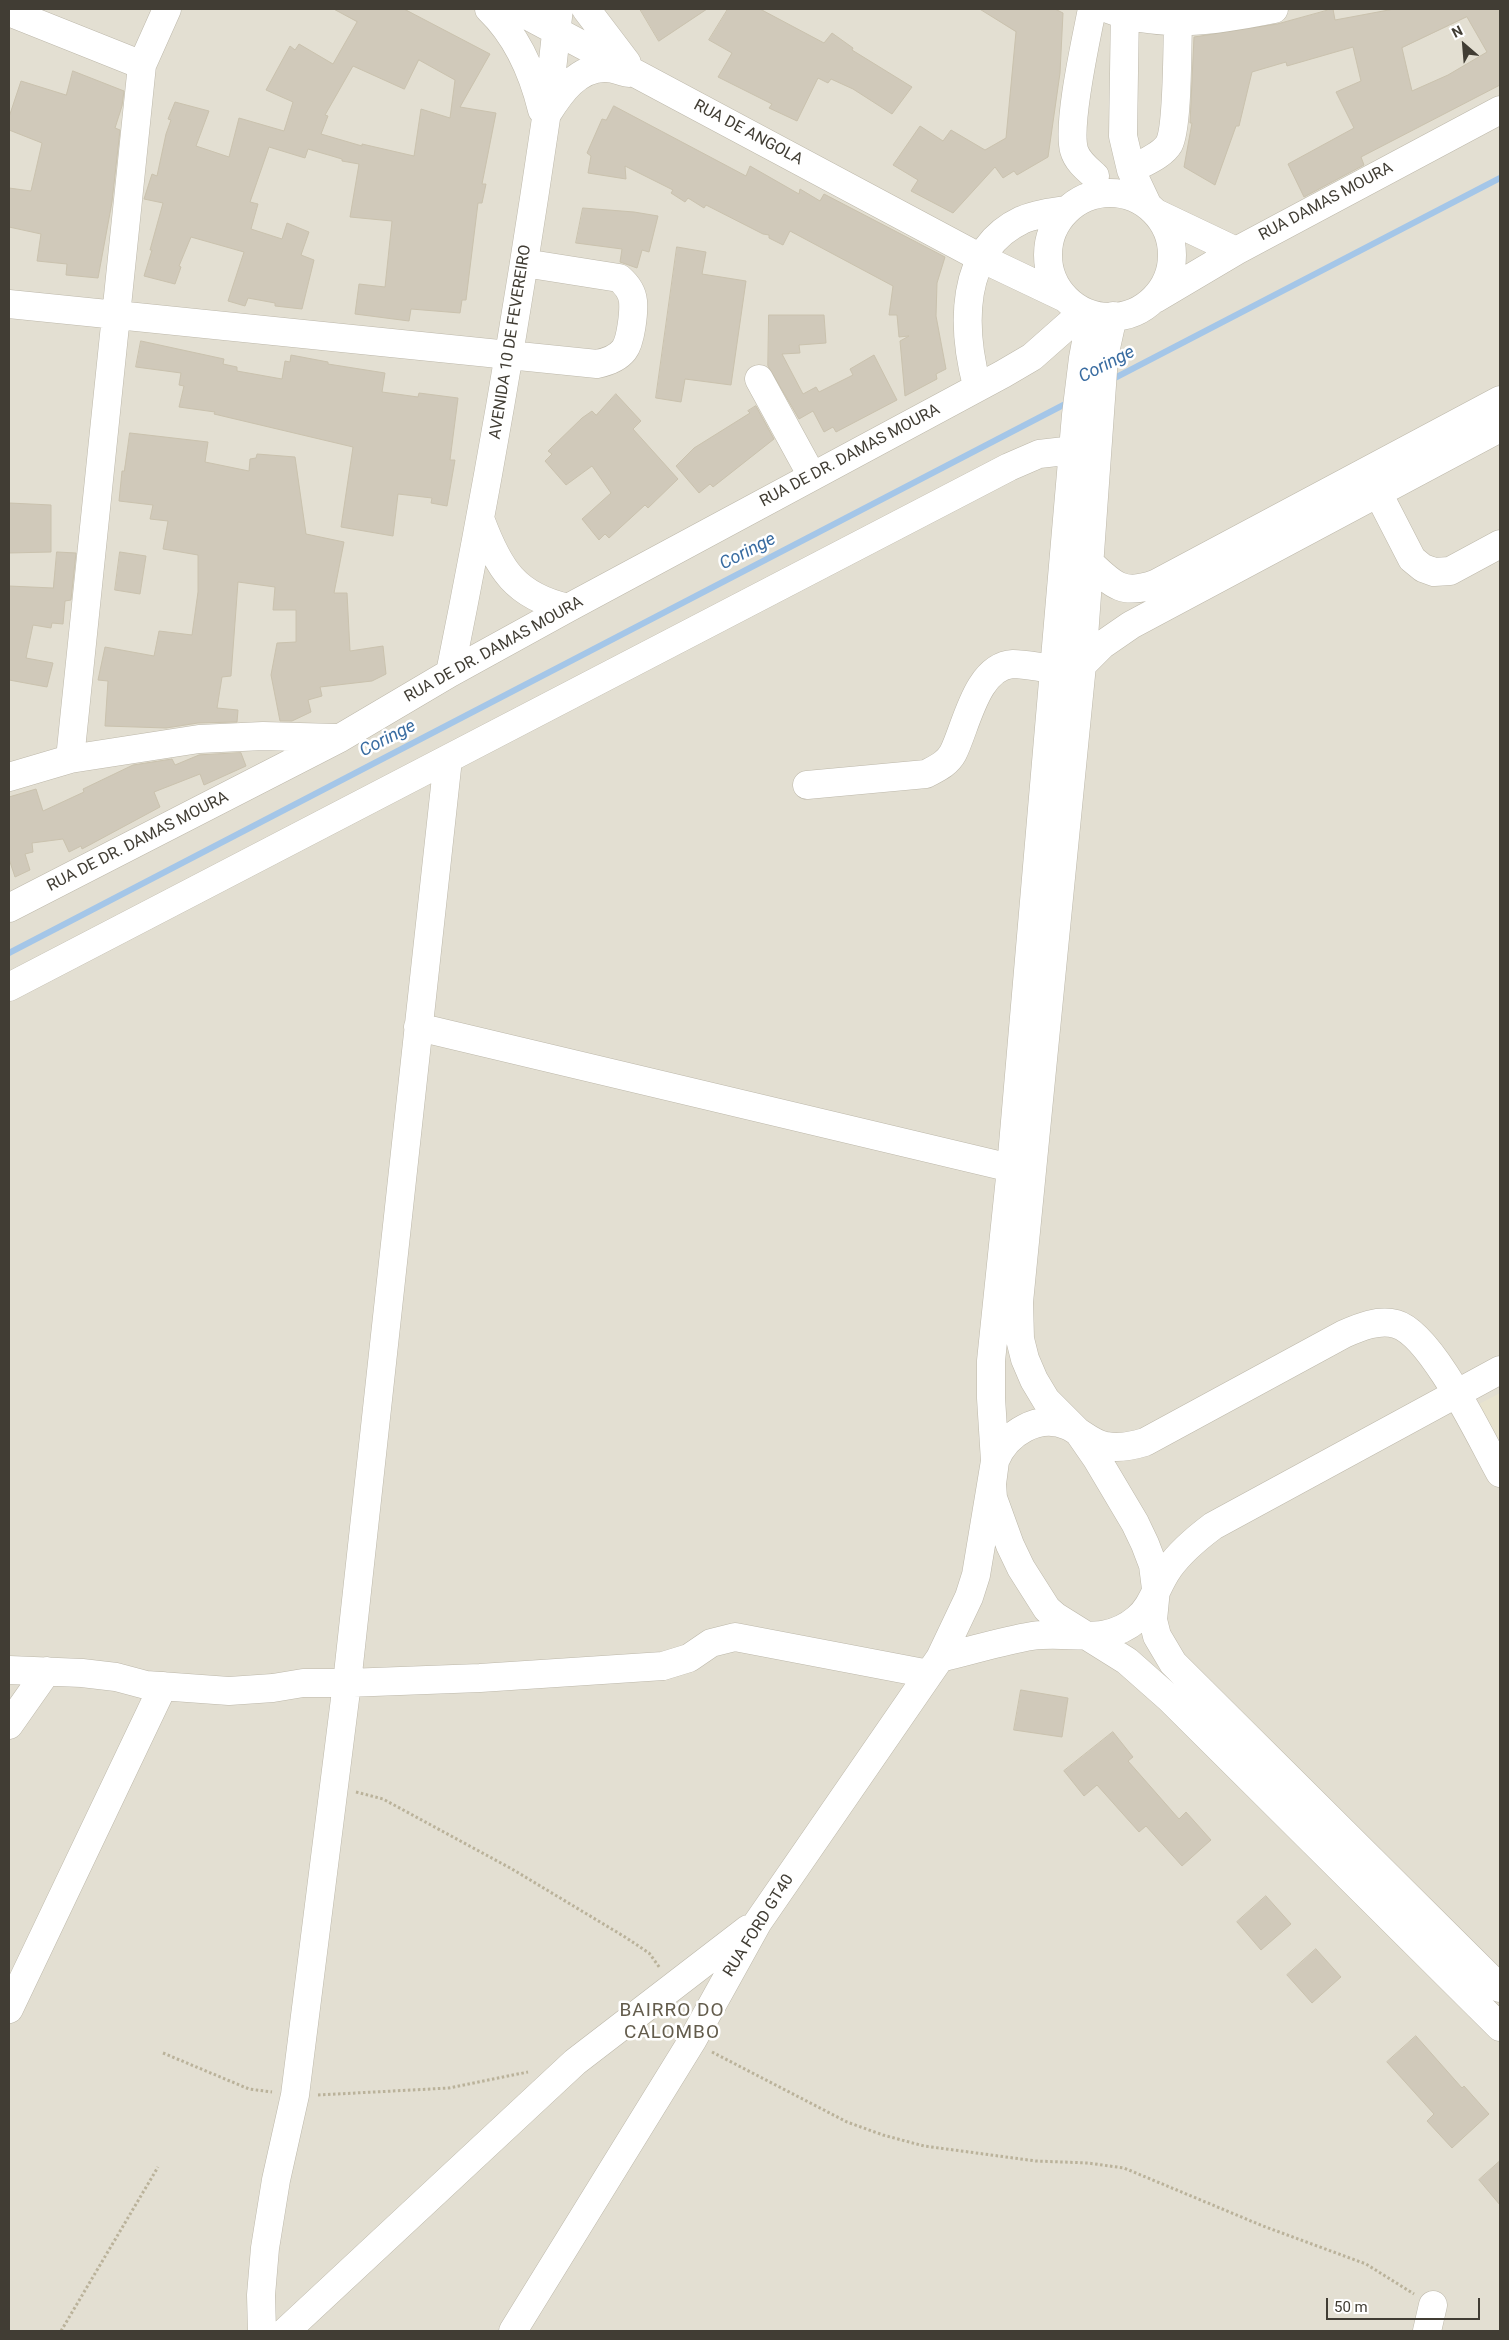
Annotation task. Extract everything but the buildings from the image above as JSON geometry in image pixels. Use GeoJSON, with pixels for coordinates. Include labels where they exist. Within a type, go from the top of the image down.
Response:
{"type":"FeatureCollection","features":[{"type":"Feature","properties":{"kind":"street"},"geometry":{"type":"LineString","coordinates":[[70,759],[142,65],[167,9]]}},
{"type":"Feature","properties":{"kind":"street"},"geometry":{"type":"LineString","coordinates":[[489,9],[510,34],[534,77],[546,119]]}},
{"type":"Feature","properties":{"kind":"street","name":"RUA DE ANGOLA"},"geometry":{"type":"LineString","coordinates":[[515,9],[558,19],[638,74],[981,258],[1087,310]]}},
{"type":"Feature","properties":{"kind":"street"},"geometry":{"type":"LineString","coordinates":[[586,9],[638,74]]}},
{"type":"Feature","properties":{"kind":"street"},"geometry":{"type":"LineString","coordinates":[[1092,9],[1074,119],[1074,149],[1080,163],[1096,176]]}},
{"type":"Feature","properties":{"kind":"street"},"geometry":{"type":"LineString","coordinates":[[1123,136],[1096,176],[1074,205],[1057,223],[1050,237],[1049,269],[1054,284],[1087,310],[1129,312],[1154,298],[1166,282],[1172,263],[1170,236],[1152,209],[1131,170],[1123,136],[1119,11],[1178,23],[1228,18],[1274,9]]}},
{"type":"Feature","properties":{"kind":"street"},"geometry":{"type":"LineString","coordinates":[[9,12],[142,65]]}},
{"type":"Feature","properties":{"kind":"street","name":"AVENIDA 10 DE FEVEREIRO"},"geometry":{"type":"LineString","coordinates":[[450,673],[481,521],[509,356],[546,119],[558,19]]}},
{"type":"Feature","properties":{"kind":"street"},"geometry":{"type":"LineString","coordinates":[[1131,170],[1155,156],[1169,144],[1174,120],[1178,23]]}},
{"type":"Feature","properties":{"kind":"street"},"geometry":{"type":"LineString","coordinates":[[546,119],[567,86],[576,78],[594,70],[606,68],[638,74]]}},
{"type":"Feature","properties":{"kind":"street","name":"RUA DAMAS MOURA"},"geometry":{"type":"LineString","coordinates":[[1154,298],[1236,251],[1500,110]]}},
{"type":"Feature","properties":{"kind":"street"},"geometry":{"type":"LineString","coordinates":[[978,386],[968,347],[967,323],[972,285],[981,258],[992,244],[1021,220],[1074,205],[1093,195],[1121,194],[1236,251]]}},
{"type":"Feature","properties":{"kind":"street"},"geometry":{"type":"LineString","coordinates":[[9,304],[597,364],[616,358],[625,349],[630,338],[633,301],[626,284],[619,278],[524,263]]}},
{"type":"Feature","properties":{"kind":"street"},"geometry":{"type":"LineString","coordinates":[[1087,310],[1094,357],[1089,412],[1089,562],[1082,665],[1019,1302],[1020,1339],[1034,1380],[1046,1400],[1079,1433],[1135,1523],[1153,1565],[1156,1589],[1153,1620],[1160,1642],[1173,1663],[1500,1988]]}},
{"type":"Feature","properties":{"kind":"street","name":"RUA DE DR. DAMAS MOURA"},"geometry":{"type":"LineString","coordinates":[[9,908],[340,738],[450,673],[568,608],[1032,357],[1087,310]]}},
{"type":"Feature","properties":{"kind":"street"},"geometry":{"type":"LineString","coordinates":[[759,379],[812,476]]}},
{"type":"Feature","properties":{"kind":"street"},"geometry":{"type":"LineString","coordinates":[[1089,562],[1113,584],[1125,589],[1139,590],[1154,584],[1500,400]]}},
{"type":"Feature","properties":{"kind":"street"},"geometry":{"type":"LineString","coordinates":[[1089,412],[1074,450],[1011,1168],[991,1361],[995,1461],[992,1484],[993,1498],[1010,1545],[1021,1568],[1047,1609],[1127,1661],[1170,1699],[1500,2028]]}},
{"type":"Feature","properties":{"kind":"street"},"geometry":{"type":"LineString","coordinates":[[1082,665],[1102,645],[1131,625],[1500,428]]}},
{"type":"Feature","properties":{"kind":"street"},"geometry":{"type":"LineString","coordinates":[[9,987],[1009,467],[1039,454],[1074,450]]}},
{"type":"Feature","properties":{"kind":"street"},"geometry":{"type":"LineString","coordinates":[[1378,493],[1412,559],[1423,568],[1434,572],[1450,571],[1500,544]]}},
{"type":"Feature","properties":{"kind":"street"},"geometry":{"type":"LineString","coordinates":[[481,521],[496,557],[516,583],[549,604],[568,608]]}},
{"type":"Feature","properties":{"kind":"street"},"geometry":{"type":"LineString","coordinates":[[807,785],[926,774],[943,765],[952,753],[973,700],[987,679],[997,670],[1011,664],[1055,669]]}},
{"type":"Feature","properties":{"kind":"street"},"geometry":{"type":"LineString","coordinates":[[9,777],[70,759],[199,739],[263,736],[340,738]]}},
{"type":"Feature","properties":{"kind":"street"},"geometry":{"type":"LineString","coordinates":[[262,2331],[261,2295],[265,2248],[276,2180],[295,2095],[347,1683],[448,760]]}},
{"type":"Feature","properties":{"kind":"street"},"geometry":{"type":"LineString","coordinates":[[418,1027],[1011,1168]]}},
{"type":"Feature","properties":{"kind":"street"},"geometry":{"type":"LineString","coordinates":[[995,1461],[1007,1440],[1019,1431],[1034,1424],[1046,1422],[1068,1426],[1104,1446],[1132,1446],[1145,1442],[1344,1334],[1380,1322],[1396,1324],[1412,1331],[1424,1344],[1456,1393],[1500,1473]]}},
{"type":"Feature","properties":{"kind":"street"},"geometry":{"type":"LineString","coordinates":[[9,1670],[116,1677],[146,1685],[229,1691],[273,1688],[302,1683],[347,1683],[663,1666],[690,1658],[711,1643],[736,1637],[934,1666],[1032,1636],[1056,1633],[1090,1638],[1110,1634],[1130,1624],[1146,1610],[1156,1589],[1181,1553],[1213,1526],[1500,1370]]}},
{"type":"Feature","properties":{"kind":"street","name":"RUA FORD GT40"},"geometry":{"type":"LineString","coordinates":[[513,2331],[692,2041],[758,1922],[934,1666],[969,1597],[976,1575],[995,1461]]}},
{"type":"Feature","properties":{"kind":"street"},"geometry":{"type":"LineString","coordinates":[[9,1725],[47,1671]]}},
{"type":"Feature","properties":{"kind":"street"},"geometry":{"type":"LineString","coordinates":[[9,2009],[163,1686]]}},
{"type":"Feature","properties":{"kind":"street"},"geometry":{"type":"LineString","coordinates":[[286,2331],[575,2062],[758,1922]]}},
{"type":"Feature","properties":{"kind":"path"},"geometry":{"type":"LineString","coordinates":[[334,1785],[383,1799],[512,1870],[610,1928],[649,1953],[673,1987]]}},
{"type":"Feature","properties":{"kind":"path"},"geometry":{"type":"LineString","coordinates":[[692,2041],[847,2122],[883,2135],[924,2146],[1036,2161],[1088,2163],[1124,2168],[1263,2226],[1366,2264],[1430,2318]]}},
{"type":"Feature","properties":{"kind":"path"},"geometry":{"type":"LineString","coordinates":[[163,2053],[249,2089],[295,2095],[449,2088],[530,2072]]}},
{"type":"Feature","properties":{"kind":"path"},"geometry":{"type":"LineString","coordinates":[[61,2331],[143,2196],[158,2167]]}},
{"type":"Feature","properties":{"kind":"shaded area"},"geometry":{"type":"Polygon","coordinates":[[[9,9],[1500,9],[1500,2331],[9,2331],[9,9]]]}},
{"type":"Feature","properties":{"kind":"shaded area"},"geometry":{"type":"Polygon","coordinates":[[[1500,1393],[1500,1443],[1479,1404],[1500,1393]]]}},
{"type":"Feature","properties":{"kind":"waterway","name":"Coringe"},"geometry":{"type":"LineString","coordinates":[[1109,381],[1500,178]]}},
{"type":"Feature","properties":{"kind":"waterway","name":"Coringe"},"geometry":{"type":"LineString","coordinates":[[9,953],[1071,401]]}},
{"type":"Feature","properties":{"kind":"district","name":"BAIRRO DO CALOMBO"},"geometry":{"type":"Point","coordinates":[672,2022]}}]}
